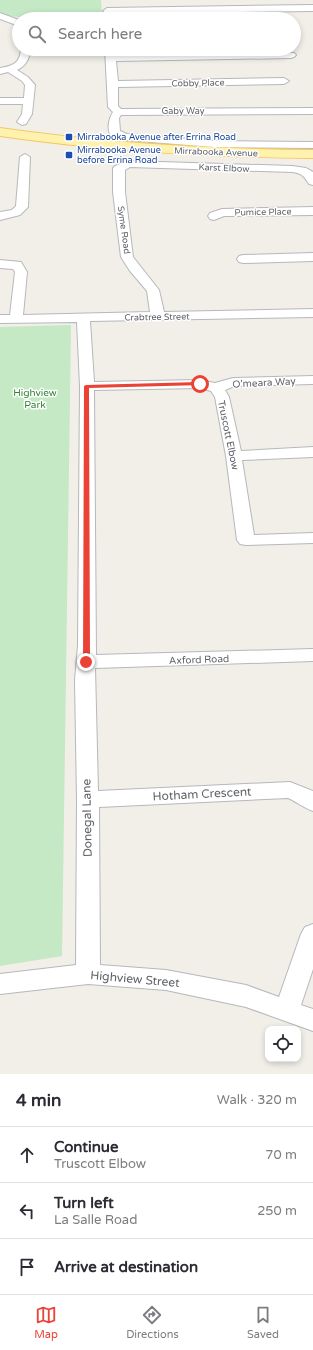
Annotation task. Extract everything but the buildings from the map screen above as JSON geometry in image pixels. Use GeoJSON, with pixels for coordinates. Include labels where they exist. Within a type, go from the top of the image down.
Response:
{"type":"FeatureCollection","features":[{"type":"Feature","properties":{"kind":"main road","name":"Mirrabooka Avenue"},"geometry":{"type":"LineString","coordinates":[[0,132],[60,141],[130,148],[246,154],[313,154]]}},
{"type":"Feature","properties":{"kind":"main road","name":"Mirrabooka Avenue"},"geometry":{"type":"LineString","coordinates":[[0,139],[135,155],[247,160],[313,159]]}},
{"type":"Feature","properties":{"kind":"street"},"geometry":{"type":"LineString","coordinates":[[106,0],[108,12]]}},
{"type":"Feature","properties":{"kind":"street"},"geometry":{"type":"LineString","coordinates":[[196,12],[313,8]]}},
{"type":"Feature","properties":{"kind":"street"},"geometry":{"type":"LineString","coordinates":[[0,16],[12,20]]}},
{"type":"Feature","properties":{"kind":"street"},"geometry":{"type":"LineString","coordinates":[[4,70],[19,65],[26,59],[26,56]]}},
{"type":"Feature","properties":{"kind":"street"},"geometry":{"type":"LineString","coordinates":[[111,56],[113,107],[118,112],[114,118],[115,133],[125,137],[214,144],[313,145]]}},
{"type":"Feature","properties":{"kind":"street"},"geometry":{"type":"LineString","coordinates":[[4,70],[25,79],[30,85],[27,101],[27,114],[22,122]]}},
{"type":"Feature","properties":{"kind":"street","name":"Cobby Place"},"geometry":{"type":"LineString","coordinates":[[113,84],[284,81]]}},
{"type":"Feature","properties":{"kind":"street"},"geometry":{"type":"LineString","coordinates":[[0,101],[27,101]]}},
{"type":"Feature","properties":{"kind":"street","name":"Gaby Way"},"geometry":{"type":"LineString","coordinates":[[118,112],[313,111]]}},
{"type":"Feature","properties":{"kind":"street"},"geometry":{"type":"LineString","coordinates":[[0,216],[16,214],[22,207],[25,157]]}},
{"type":"Feature","properties":{"kind":"street","name":"Karst Elbow"},"geometry":{"type":"LineString","coordinates":[[128,164],[292,169],[306,171],[311,175],[313,182]]}},
{"type":"Feature","properties":{"kind":"street","name":"Syme Road"},"geometry":{"type":"LineString","coordinates":[[128,164],[119,168],[119,192],[127,257],[134,268],[154,290],[158,317]]}},
{"type":"Feature","properties":{"kind":"street","name":"Pumice Place"},"geometry":{"type":"LineString","coordinates":[[214,216],[222,213],[313,211]]}},
{"type":"Feature","properties":{"kind":"street"},"geometry":{"type":"LineString","coordinates":[[243,259],[313,257]]}},
{"type":"Feature","properties":{"kind":"street"},"geometry":{"type":"LineString","coordinates":[[0,264],[17,265],[21,272],[16,318]]}},
{"type":"Feature","properties":{"kind":"street","name":"Crabtree Street"},"geometry":{"type":"LineString","coordinates":[[0,319],[313,313]]}},
{"type":"Feature","properties":{"kind":"street","name":"Donegal Lane"},"geometry":{"type":"LineString","coordinates":[[83,318],[86,386],[85,680],[88,800],[88,974]]}},
{"type":"Feature","properties":{"kind":"street","name":"O'meara Way"},"geometry":{"type":"LineString","coordinates":[[216,388],[233,382],[313,380]]}},
{"type":"Feature","properties":{"kind":"street","name":"Truscott Elbow"},"geometry":{"type":"LineString","coordinates":[[86,386],[200,384],[216,388],[222,397],[234,456],[246,540],[313,538]]}},
{"type":"Feature","properties":{"kind":"street"},"geometry":{"type":"LineString","coordinates":[[234,456],[313,452]]}},
{"type":"Feature","properties":{"kind":"street","name":"Axford Road"},"geometry":{"type":"LineString","coordinates":[[86,662],[313,655]]}},
{"type":"Feature","properties":{"kind":"street","name":"Hotham Crescent"},"geometry":{"type":"LineString","coordinates":[[88,800],[290,790],[310,799],[313,803]]}},
{"type":"Feature","properties":{"kind":"street"},"geometry":{"type":"LineString","coordinates":[[287,1010],[313,934]]}},
{"type":"Feature","properties":{"kind":"street","name":"Highview Street"},"geometry":{"type":"LineString","coordinates":[[0,984],[88,974],[166,980],[246,996],[313,1020]]}},
{"type":"Feature","properties":{"kind":"green space"},"geometry":{"type":"Polygon","coordinates":[[[0,0],[101,0],[102,12],[12,12],[12,16],[0,14],[0,0]]]}},
{"type":"Feature","properties":{"kind":"green space","name":"Highview Park"},"geometry":{"type":"Polygon","coordinates":[[[71,325],[62,956],[0,966],[0,327],[71,325]]]}},
{"type":"Feature","properties":{"kind":"place","name":"Mirrabooka Avenue after Errina Road"},"geometry":{"type":"Point","coordinates":[69,137]}},
{"type":"Feature","properties":{"kind":"place","name":"Mirrabooka Avenue before Errina Road"},"geometry":{"type":"Point","coordinates":[69,155]}},
{"type":"Feature","properties":{"kind":"route"},"geometry":{"type":"LineString","coordinates":[[86,662],[86,386],[200,384]]}}]}
